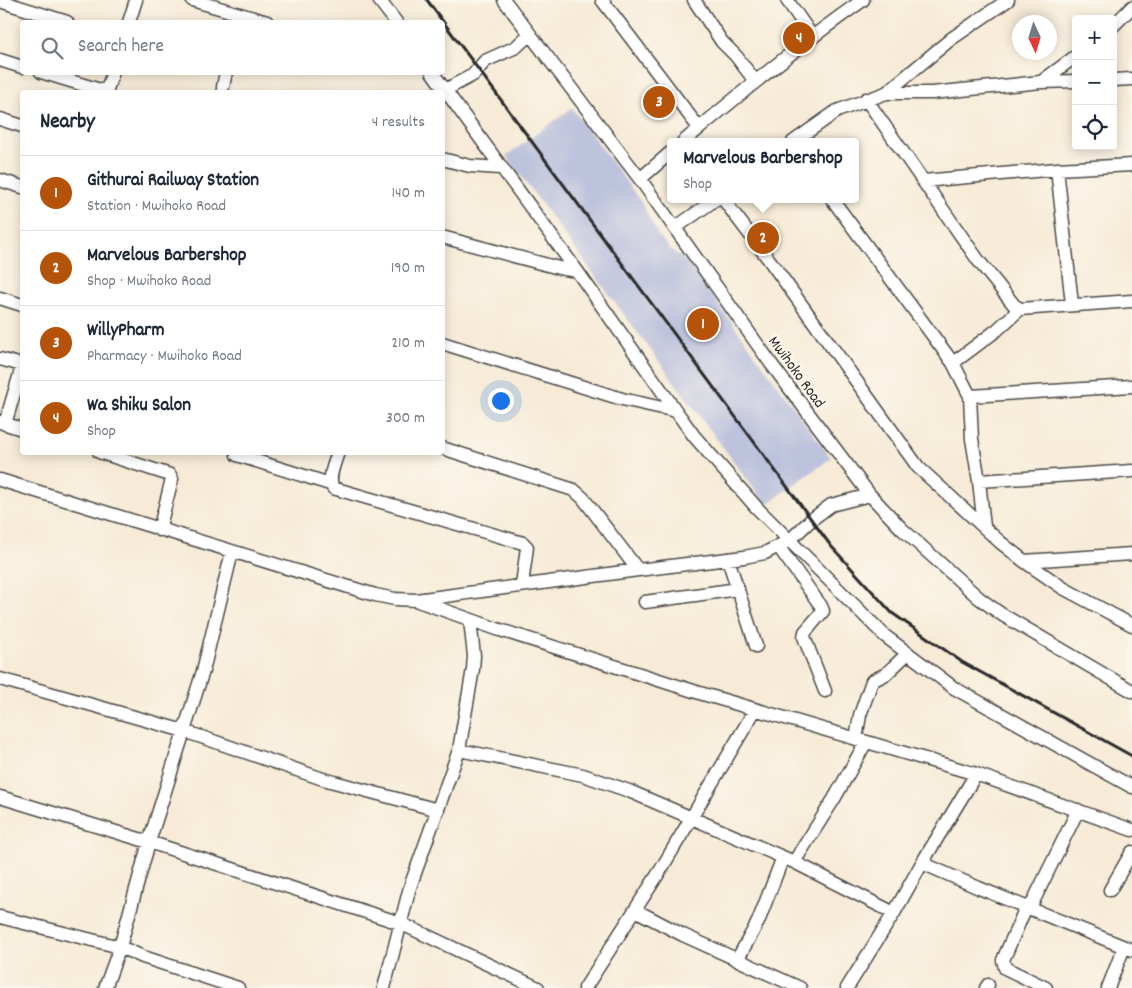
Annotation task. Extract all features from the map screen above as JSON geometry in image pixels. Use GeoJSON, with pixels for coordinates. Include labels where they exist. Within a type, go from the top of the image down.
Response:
{"type":"FeatureCollection","features":[{"type":"Feature","properties":{"kind":"street"},"geometry":{"type":"LineString","coordinates":[[130,20],[136,0]]}},
{"type":"Feature","properties":{"kind":"street"},"geometry":{"type":"LineString","coordinates":[[192,0],[260,20]]}},
{"type":"Feature","properties":{"kind":"street"},"geometry":{"type":"LineString","coordinates":[[379,0],[394,20]]}},
{"type":"Feature","properties":{"kind":"street","name":"Mwihoko Road"},"geometry":{"type":"LineString","coordinates":[[504,0],[640,179],[772,365],[870,495],[902,529],[979,598],[1001,614],[1132,691]]}},
{"type":"Feature","properties":{"kind":"street"},"geometry":{"type":"LineString","coordinates":[[602,0],[699,128]]}},
{"type":"Feature","properties":{"kind":"street"},"geometry":{"type":"LineString","coordinates":[[694,0],[722,42],[736,56],[755,81]]}},
{"type":"Feature","properties":{"kind":"street"},"geometry":{"type":"LineString","coordinates":[[787,0],[812,36]]}},
{"type":"Feature","properties":{"kind":"street"},"geometry":{"type":"LineString","coordinates":[[688,138],[812,36],[863,0]]}},
{"type":"Feature","properties":{"kind":"street"},"geometry":{"type":"LineString","coordinates":[[886,93],[951,39],[1008,0]]}},
{"type":"Feature","properties":{"kind":"street"},"geometry":{"type":"LineString","coordinates":[[0,1],[61,20]]}},
{"type":"Feature","properties":{"kind":"street"},"geometry":{"type":"LineString","coordinates":[[1117,22],[1132,7]]}},
{"type":"Feature","properties":{"kind":"street"},"geometry":{"type":"LineString","coordinates":[[445,90],[473,75],[485,62],[516,47],[530,34]]}},
{"type":"Feature","properties":{"kind":"street"},"geometry":{"type":"LineString","coordinates":[[1041,82],[1072,59]]}},
{"type":"Feature","properties":{"kind":"street"},"geometry":{"type":"LineString","coordinates":[[0,60],[20,66]]}},
{"type":"Feature","properties":{"kind":"street"},"geometry":{"type":"LineString","coordinates":[[51,75],[100,90]]}},
{"type":"Feature","properties":{"kind":"street"},"geometry":{"type":"LineString","coordinates":[[108,90],[112,75]]}},
{"type":"Feature","properties":{"kind":"street"},"geometry":{"type":"LineString","coordinates":[[224,87],[226,75]]}},
{"type":"Feature","properties":{"kind":"street"},"geometry":{"type":"LineString","coordinates":[[434,75],[694,436],[757,508],[885,636],[954,688],[1132,787]]}},
{"type":"Feature","properties":{"kind":"street"},"geometry":{"type":"LineString","coordinates":[[1117,80],[1132,79]]}},
{"type":"Feature","properties":{"kind":"street"},"geometry":{"type":"LineString","coordinates":[[799,138],[837,111],[886,93],[932,93],[1041,82],[1072,81]]}},
{"type":"Feature","properties":{"kind":"street"},"geometry":{"type":"LineString","coordinates":[[866,99],[978,260],[1014,305],[1020,309]]}},
{"type":"Feature","properties":{"kind":"street"},"geometry":{"type":"LineString","coordinates":[[0,119],[20,125]]}},
{"type":"Feature","properties":{"kind":"street"},"geometry":{"type":"LineString","coordinates":[[640,179],[667,156]]}},
{"type":"Feature","properties":{"kind":"street"},"geometry":{"type":"LineString","coordinates":[[445,160],[470,166],[500,168]]}},
{"type":"Feature","properties":{"kind":"street"},"geometry":{"type":"LineString","coordinates":[[923,181],[1057,169],[1132,165]]}},
{"type":"Feature","properties":{"kind":"street"},"geometry":{"type":"LineString","coordinates":[[1057,169],[1072,304]]}},
{"type":"Feature","properties":{"kind":"street"},"geometry":{"type":"LineString","coordinates":[[0,180],[20,187]]}},
{"type":"Feature","properties":{"kind":"street"},"geometry":{"type":"LineString","coordinates":[[675,228],[710,203]]}},
{"type":"Feature","properties":{"kind":"street"},"geometry":{"type":"LineString","coordinates":[[726,203],[770,260],[918,467],[1000,542],[1024,561],[1063,588],[1132,625]]}},
{"type":"Feature","properties":{"kind":"street"},"geometry":{"type":"LineString","coordinates":[[835,203],[953,363],[970,396],[972,439],[984,527]]}},
{"type":"Feature","properties":{"kind":"street"},"geometry":{"type":"LineString","coordinates":[[445,238],[577,271]]}},
{"type":"Feature","properties":{"kind":"street"},"geometry":{"type":"LineString","coordinates":[[0,298],[20,304]]}},
{"type":"Feature","properties":{"kind":"street"},"geometry":{"type":"LineString","coordinates":[[953,363],[997,330],[1020,309],[1132,301]]}},
{"type":"Feature","properties":{"kind":"street"},"geometry":{"type":"LineString","coordinates":[[445,343],[622,399],[676,411]]}},
{"type":"Feature","properties":{"kind":"street"},"geometry":{"type":"LineString","coordinates":[[0,358],[20,365]]}},
{"type":"Feature","properties":{"kind":"street"},"geometry":{"type":"LineString","coordinates":[[20,372],[3,423],[20,428]]}},
{"type":"Feature","properties":{"kind":"street"},"geometry":{"type":"LineString","coordinates":[[970,396],[1132,386]]}},
{"type":"Feature","properties":{"kind":"street"},"geometry":{"type":"LineString","coordinates":[[445,449],[574,490],[583,498],[638,570]]}},
{"type":"Feature","properties":{"kind":"street"},"geometry":{"type":"LineString","coordinates":[[108,455],[170,475],[172,479],[159,530]]}},
{"type":"Feature","properties":{"kind":"street"},"geometry":{"type":"LineString","coordinates":[[237,455],[330,484],[333,488],[523,543],[527,553],[522,586]]}},
{"type":"Feature","properties":{"kind":"street"},"geometry":{"type":"LineString","coordinates":[[330,484],[337,455]]}},
{"type":"Feature","properties":{"kind":"street"},"geometry":{"type":"LineString","coordinates":[[979,481],[1132,471]]}},
{"type":"Feature","properties":{"kind":"street"},"geometry":{"type":"LineString","coordinates":[[0,480],[375,595],[395,599],[416,600],[765,553],[790,540],[811,520],[831,505],[870,495]]}},
{"type":"Feature","properties":{"kind":"street"},"geometry":{"type":"LineString","coordinates":[[778,546],[822,606],[822,611],[805,632],[804,637],[825,691]]}},
{"type":"Feature","properties":{"kind":"street"},"geometry":{"type":"LineString","coordinates":[[105,988],[120,947],[149,842],[203,671],[232,552]]}},
{"type":"Feature","properties":{"kind":"street"},"geometry":{"type":"LineString","coordinates":[[1024,561],[1132,554]]}},
{"type":"Feature","properties":{"kind":"street"},"geometry":{"type":"LineString","coordinates":[[728,559],[756,646]]}},
{"type":"Feature","properties":{"kind":"street"},"geometry":{"type":"LineString","coordinates":[[645,602],[738,589]]}},
{"type":"Feature","properties":{"kind":"street"},"geometry":{"type":"LineString","coordinates":[[416,600],[470,620],[755,710],[976,774],[1132,830]]}},
{"type":"Feature","properties":{"kind":"street"},"geometry":{"type":"LineString","coordinates":[[384,988],[410,887],[459,750],[473,669],[474,656],[470,620]]}},
{"type":"Feature","properties":{"kind":"street"},"geometry":{"type":"LineString","coordinates":[[737,960],[789,860],[834,799],[861,740],[860,715],[872,681],[886,674],[908,653]]}},
{"type":"Feature","properties":{"kind":"street"},"geometry":{"type":"LineString","coordinates":[[0,679],[184,731],[323,779],[438,810]]}},
{"type":"Feature","properties":{"kind":"street"},"geometry":{"type":"LineString","coordinates":[[585,988],[660,870],[755,710]]}},
{"type":"Feature","properties":{"kind":"street"},"geometry":{"type":"LineString","coordinates":[[459,750],[583,775],[629,791],[789,860],[894,913]]}},
{"type":"Feature","properties":{"kind":"street"},"geometry":{"type":"LineString","coordinates":[[847,988],[894,913],[976,774]]}},
{"type":"Feature","properties":{"kind":"street"},"geometry":{"type":"LineString","coordinates":[[0,797],[149,842],[400,923],[538,988]]}},
{"type":"Feature","properties":{"kind":"street"},"geometry":{"type":"LineString","coordinates":[[1046,988],[1005,968],[1003,960],[1078,810]]}},
{"type":"Feature","properties":{"kind":"street"},"geometry":{"type":"LineString","coordinates":[[1110,890],[1132,852]]}},
{"type":"Feature","properties":{"kind":"street"},"geometry":{"type":"LineString","coordinates":[[922,863],[1128,948],[1108,988]]}},
{"type":"Feature","properties":{"kind":"street"},"geometry":{"type":"LineString","coordinates":[[635,910],[683,935],[800,988]]}},
{"type":"Feature","properties":{"kind":"street"},"geometry":{"type":"LineString","coordinates":[[0,916],[120,947],[143,957],[238,988]]}},
{"type":"Feature","properties":{"kind":"shaded area"},"geometry":{"type":"Polygon","coordinates":[[[572,108],[642,203],[658,235],[671,250],[686,260],[831,458],[766,505],[506,156],[572,108]]]}},
{"type":"Feature","properties":{"kind":"railway"},"geometry":{"type":"LineString","coordinates":[[427,0],[442,20]]}},
{"type":"Feature","properties":{"kind":"railway"},"geometry":{"type":"LineString","coordinates":[[445,24],[831,546],[892,613],[962,662],[1132,756]]}},
{"type":"Feature","properties":{"kind":"place","name":"Wa Shiku Salon"},"geometry":{"type":"Point","coordinates":[799,38]}},
{"type":"Feature","properties":{"kind":"place","name":"WillyPharm"},"geometry":{"type":"Point","coordinates":[659,102]}},
{"type":"Feature","properties":{"kind":"place","name":"Marvelous Barbershop"},"geometry":{"type":"Point","coordinates":[763,238]}},
{"type":"Feature","properties":{"kind":"place","name":"Githurai Railway Station"},"geometry":{"type":"Point","coordinates":[703,324]}}]}
